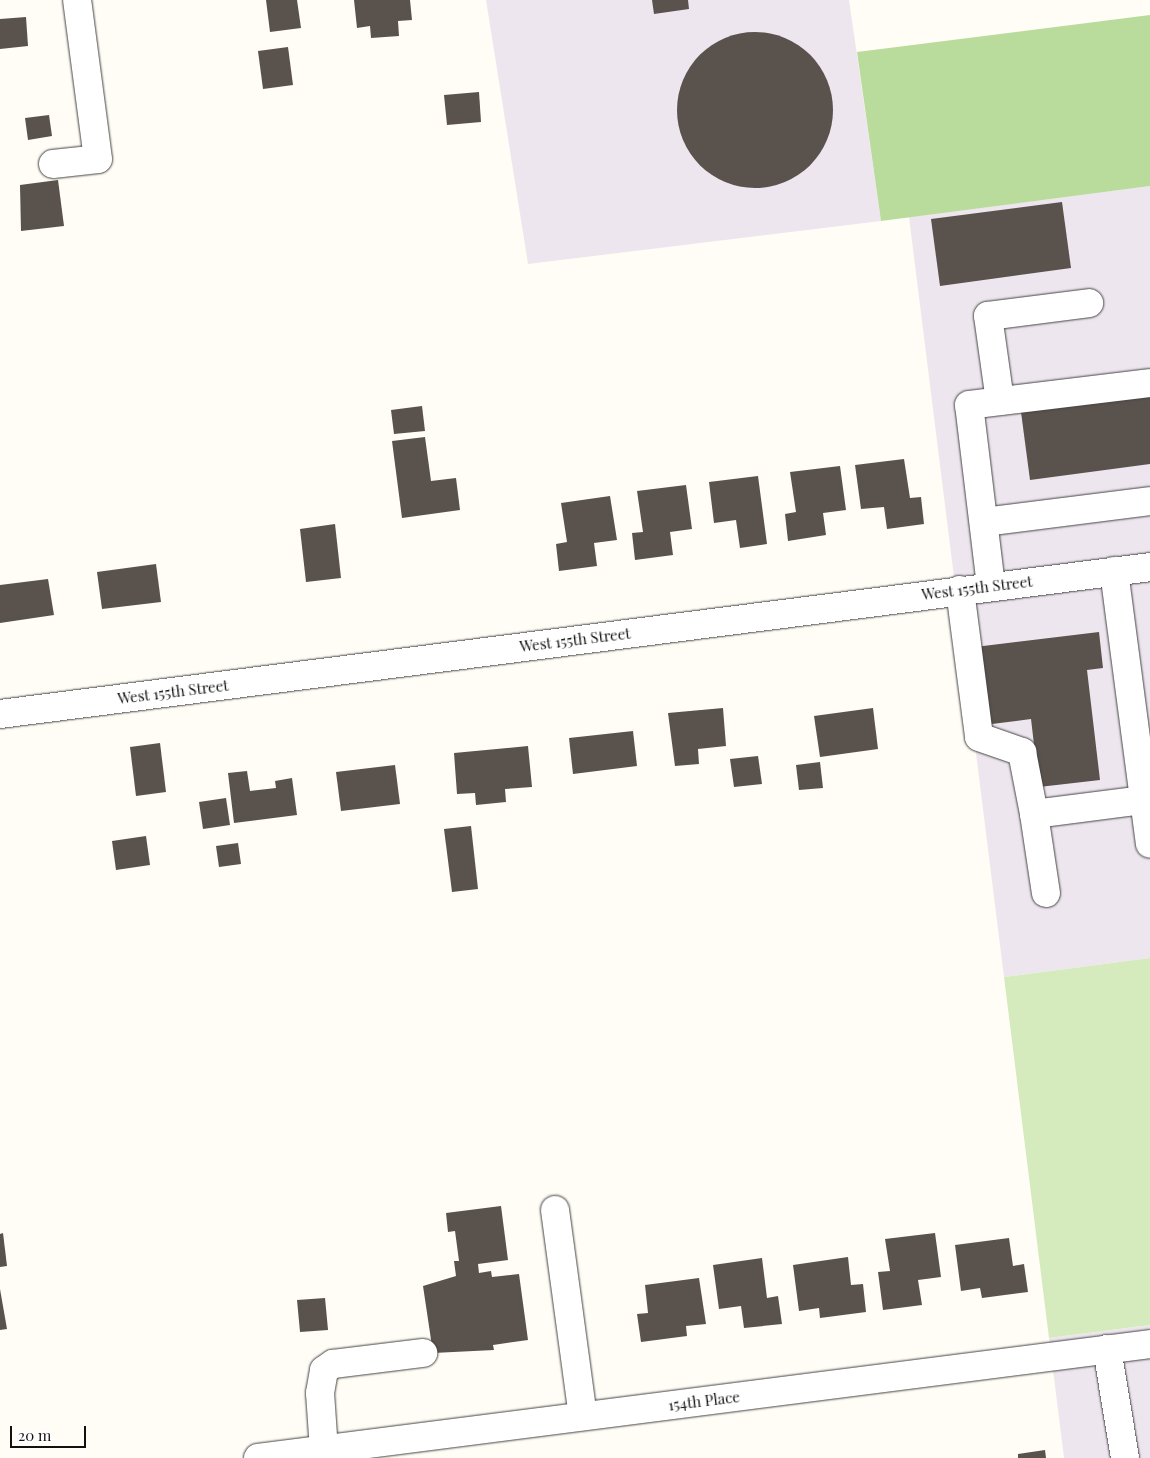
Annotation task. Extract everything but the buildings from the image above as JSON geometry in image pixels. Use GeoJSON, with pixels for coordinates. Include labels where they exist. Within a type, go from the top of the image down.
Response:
{"type":"FeatureCollection","features":[{"type":"Feature","properties":{"kind":"street"},"geometry":{"type":"LineString","coordinates":[[53,164],[98,159],[76,0]]}},
{"type":"Feature","properties":{"kind":"street"},"geometry":{"type":"LineString","coordinates":[[1000,401],[988,316],[1089,303]]}},
{"type":"Feature","properties":{"kind":"street"},"geometry":{"type":"LineString","coordinates":[[991,586],[969,405],[1150,382]]}},
{"type":"Feature","properties":{"kind":"street"},"geometry":{"type":"LineString","coordinates":[[984,522],[1150,501]]}},
{"type":"Feature","properties":{"kind":"street","name":"West 155th Street"},"geometry":{"type":"LineString","coordinates":[[0,714],[1150,567]]}},
{"type":"Feature","properties":{"kind":"street"},"geometry":{"type":"LineString","coordinates":[[1114,571],[1150,844]]}},
{"type":"Feature","properties":{"kind":"street"},"geometry":{"type":"LineString","coordinates":[[960,590],[979,737],[1022,752],[1046,893]]}},
{"type":"Feature","properties":{"kind":"street"},"geometry":{"type":"LineString","coordinates":[[1034,814],[1144,800]]}},
{"type":"Feature","properties":{"kind":"street"},"geometry":{"type":"LineString","coordinates":[[555,1210],[583,1416]]}},
{"type":"Feature","properties":{"kind":"street","name":"154th Place"},"geometry":{"type":"LineString","coordinates":[[258,1458],[1150,1344]]}},
{"type":"Feature","properties":{"kind":"street"},"geometry":{"type":"LineString","coordinates":[[1107,1349],[1125,1458]]}},
{"type":"Feature","properties":{"kind":"street"},"geometry":{"type":"LineString","coordinates":[[324,1450],[320,1393],[324,1370],[333,1364],[423,1353]]}},
{"type":"Feature","properties":{"kind":"shaded area"},"geometry":{"type":"Polygon","coordinates":[[[486,0],[849,0],[881,221],[528,264],[486,0]]]}},
{"type":"Feature","properties":{"kind":"shaded area"},"geometry":{"type":"Polygon","coordinates":[[[1150,186],[1150,958],[1004,977],[909,217],[1150,186]]]}},
{"type":"Feature","properties":{"kind":"shaded area"},"geometry":{"type":"Polygon","coordinates":[[[1150,1325],[1150,1458],[1064,1458],[1049,1338],[1150,1325]]]}},
{"type":"Feature","properties":{"kind":"green space"},"geometry":{"type":"Polygon","coordinates":[[[1150,15],[1150,186],[881,221],[857,52],[1150,15]]]}},
{"type":"Feature","properties":{"kind":"green space"},"geometry":{"type":"Polygon","coordinates":[[[1150,958],[1150,1325],[1049,1338],[1004,977],[1150,958]]]}}]}
